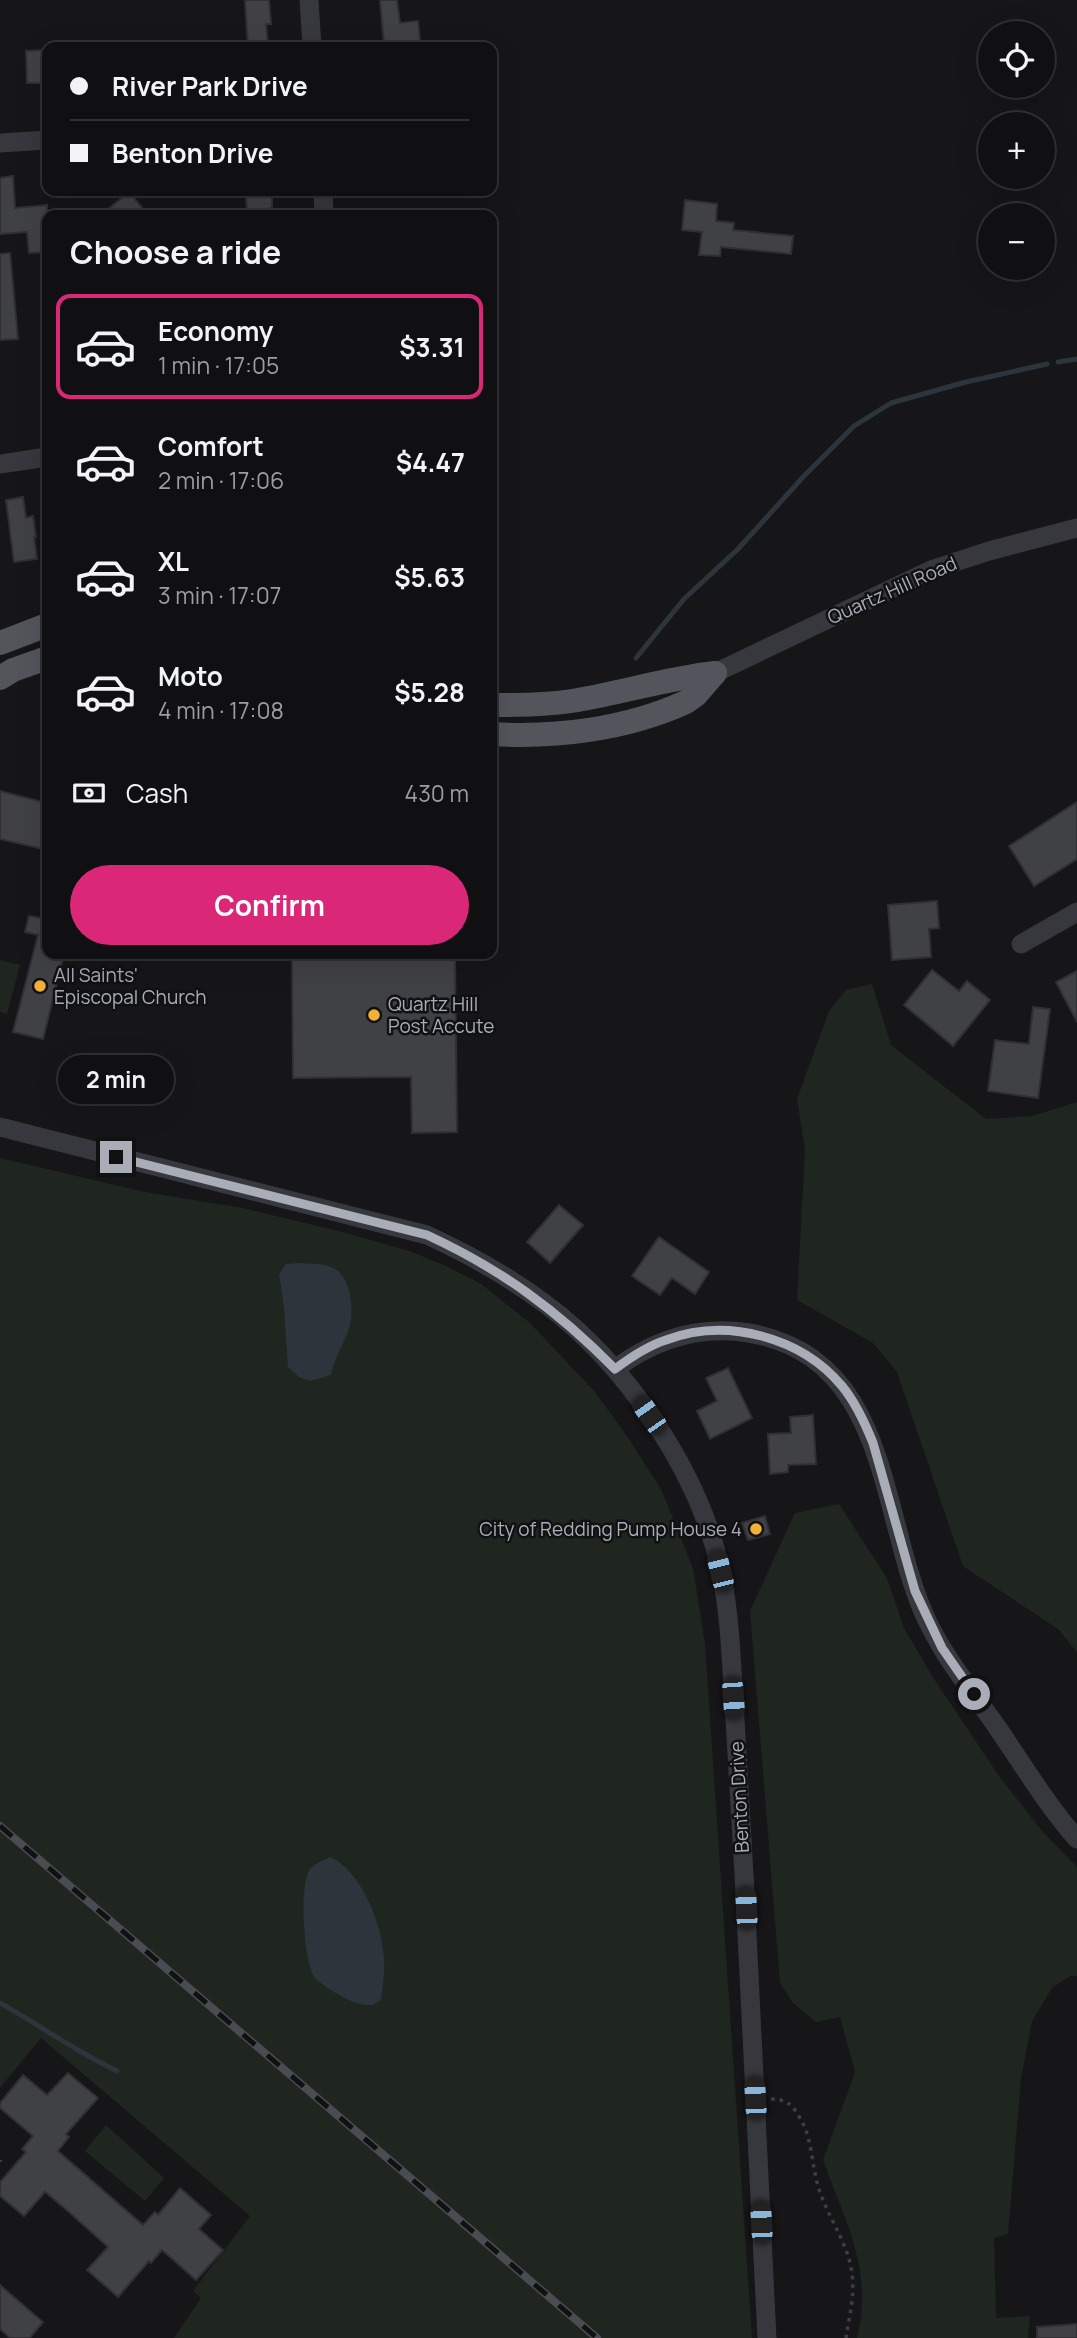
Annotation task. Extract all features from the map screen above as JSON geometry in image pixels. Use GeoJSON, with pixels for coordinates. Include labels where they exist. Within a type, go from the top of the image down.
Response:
{"type":"FeatureCollection","features":[{"type":"Feature","properties":{"kind":"main road"},"geometry":{"type":"LineString","coordinates":[[1,641],[42,627]]}},
{"type":"Feature","properties":{"kind":"main road"},"geometry":{"type":"LineString","coordinates":[[7,674],[42,659]]}},
{"type":"Feature","properties":{"kind":"main road","name":"Quartz Hill Road"},"geometry":{"type":"LineString","coordinates":[[497,705],[530,705],[575,700],[688,676],[715,673]]}},
{"type":"Feature","properties":{"kind":"main road","name":"Quartz Hill Road"},"geometry":{"type":"LineString","coordinates":[[497,734],[556,733],[618,723],[686,702],[696,695],[715,673]]}},
{"type":"Feature","properties":{"kind":"street"},"geometry":{"type":"LineString","coordinates":[[309,0],[312,42]]}},
{"type":"Feature","properties":{"kind":"street"},"geometry":{"type":"LineString","coordinates":[[0,143],[42,140]]}},
{"type":"Feature","properties":{"kind":"street"},"geometry":{"type":"LineString","coordinates":[[0,464],[42,458]]}},
{"type":"Feature","properties":{"kind":"street","name":"Quartz Hill Road"},"geometry":{"type":"LineString","coordinates":[[715,673],[930,570],[1077,528]]}},
{"type":"Feature","properties":{"kind":"street"},"geometry":{"type":"LineString","coordinates":[[1,641],[7,674]]}},
{"type":"Feature","properties":{"kind":"street"},"geometry":{"type":"LineString","coordinates":[[1021,944],[1077,912]]}},
{"type":"Feature","properties":{"kind":"street","name":"Benton Drive"},"geometry":{"type":"LineString","coordinates":[[0,1127],[427,1235],[462,1251],[545,1304],[615,1369],[670,1447],[695,1497],[713,1544],[720,1571],[731,1650],[767,2338]]}},
{"type":"Feature","properties":{"kind":"street"},"geometry":{"type":"LineString","coordinates":[[615,1369],[647,1348],[675,1336],[707,1331],[736,1331],[782,1343],[804,1353],[833,1377],[859,1411],[873,1443],[915,1591],[933,1633],[1077,1839]]}},
{"type":"Feature","properties":{"kind":"path"},"geometry":{"type":"LineString","coordinates":[[755,2098],[783,2099],[796,2111],[806,2132],[820,2195],[850,2259],[854,2289],[846,2338]]}},
{"type":"Feature","properties":{"kind":"shaded area"},"geometry":{"type":"Polygon","coordinates":[[[0,960],[20,965],[7,1014],[0,1012],[0,960]]]}},
{"type":"Feature","properties":{"kind":"shaded area"},"geometry":{"type":"Polygon","coordinates":[[[872,984],[891,1045],[986,1119],[1032,1116],[1077,1102],[1077,1652],[1058,1629],[963,1566],[897,1372],[873,1343],[797,1300],[805,1149],[797,1099],[829,1011],[846,990],[872,984]]]}},
{"type":"Feature","properties":{"kind":"shaded area"},"geometry":{"type":"Polygon","coordinates":[[[0,1158],[145,1192],[243,1208],[347,1233],[409,1251],[446,1266],[481,1284],[530,1323],[595,1392],[629,1439],[662,1491],[693,1568],[705,1644],[752,2338],[174,2338],[201,2298],[193,2291],[250,2216],[41,2038],[0,2088],[0,1158]]]}},
{"type":"Feature","properties":{"kind":"shaded area"},"geometry":{"type":"Polygon","coordinates":[[[286,1264],[324,1265],[337,1270],[346,1282],[351,1305],[350,1326],[331,1375],[310,1381],[299,1377],[288,1367],[279,1274],[286,1264]]]}},
{"type":"Feature","properties":{"kind":"shaded area"},"geometry":{"type":"Polygon","coordinates":[[[839,1504],[887,1578],[904,1628],[934,1679],[999,1776],[1042,1831],[1077,1867],[1077,1976],[1070,1976],[1052,1988],[1032,2021],[1021,2079],[1008,2234],[994,2238],[996,2318],[1030,2316],[1028,2338],[857,2338],[861,2314],[860,2268],[848,2225],[823,2160],[855,2072],[840,2017],[816,2022],[793,2003],[780,1983],[750,1611],[795,1513],[839,1504]]]}},
{"type":"Feature","properties":{"kind":"shaded area"},"geometry":{"type":"Polygon","coordinates":[[[330,1857],[341,1863],[359,1884],[378,1925],[384,1956],[384,1975],[381,2000],[373,2005],[359,2004],[341,1996],[318,1981],[311,1970],[304,1923],[307,1876],[311,1868],[330,1857]]]}},
{"type":"Feature","properties":{"kind":"shaded area"},"geometry":{"type":"Polygon","coordinates":[[[106,2125],[164,2178],[145,2201],[85,2151],[106,2125]]]}},
{"type":"Feature","properties":{"kind":"building"},"geometry":{"type":"Polygon","coordinates":[[[245,0],[269,0],[271,24],[266,24],[268,42],[248,42],[245,0]]]}},
{"type":"Feature","properties":{"kind":"building"},"geometry":{"type":"Polygon","coordinates":[[[380,0],[397,0],[400,23],[418,21],[420,41],[384,42],[380,0]]]}},
{"type":"Feature","properties":{"kind":"building"},"geometry":{"type":"Polygon","coordinates":[[[42,50],[42,83],[27,83],[26,51],[42,50]]]}},
{"type":"Feature","properties":{"kind":"building"},"geometry":{"type":"Polygon","coordinates":[[[13,176],[15,208],[47,205],[47,210],[42,210],[42,252],[29,253],[27,232],[0,234],[0,178],[13,176]]]}},
{"type":"Feature","properties":{"kind":"building"},"geometry":{"type":"Polygon","coordinates":[[[124,196],[132,196],[144,210],[107,210],[124,196]]]}},
{"type":"Feature","properties":{"kind":"building"},"geometry":{"type":"Polygon","coordinates":[[[246,196],[272,196],[270,210],[247,210],[246,196]]]}},
{"type":"Feature","properties":{"kind":"building"},"geometry":{"type":"Polygon","coordinates":[[[685,200],[717,204],[716,221],[734,223],[733,230],[793,236],[791,254],[721,247],[720,256],[699,255],[702,232],[682,230],[685,200]]]}},
{"type":"Feature","properties":{"kind":"building"},"geometry":{"type":"Polygon","coordinates":[[[10,253],[18,339],[0,340],[0,254],[10,253]]]}},
{"type":"Feature","properties":{"kind":"building"},"geometry":{"type":"Polygon","coordinates":[[[23,497],[26,518],[33,516],[37,559],[14,562],[6,500],[23,497]]]}},
{"type":"Feature","properties":{"kind":"building"},"geometry":{"type":"Polygon","coordinates":[[[0,791],[42,802],[42,849],[0,839],[0,791]]]}},
{"type":"Feature","properties":{"kind":"building"},"geometry":{"type":"Polygon","coordinates":[[[1077,802],[1077,859],[1034,886],[1009,846],[1077,802]]]}},
{"type":"Feature","properties":{"kind":"building"},"geometry":{"type":"Polygon","coordinates":[[[937,901],[939,928],[929,929],[931,957],[892,960],[888,905],[937,901]]]}},
{"type":"Feature","properties":{"kind":"building","name":"All Saints' Episcopal Church"},"geometry":{"type":"Polygon","coordinates":[[[29,916],[42,918],[42,959],[63,959],[43,1039],[13,1032],[38,935],[25,932],[29,916]]]}},
{"type":"Feature","properties":{"kind":"building","name":"Quartz Hill Post Accute"},"geometry":{"type":"Polygon","coordinates":[[[292,959],[455,959],[457,1132],[412,1133],[411,1077],[293,1078],[292,959]]]}},
{"type":"Feature","properties":{"kind":"building"},"geometry":{"type":"Polygon","coordinates":[[[932,970],[959,991],[967,981],[990,1000],[953,1046],[904,1005],[932,970]]]}},
{"type":"Feature","properties":{"kind":"building"},"geometry":{"type":"Polygon","coordinates":[[[1077,971],[1077,1022],[1056,982],[1077,971]]]}},
{"type":"Feature","properties":{"kind":"building"},"geometry":{"type":"Polygon","coordinates":[[[1033,1007],[1050,1009],[1038,1098],[988,1091],[995,1040],[1029,1044],[1033,1007]]]}},
{"type":"Feature","properties":{"kind":"building"},"geometry":{"type":"Polygon","coordinates":[[[559,1205],[583,1225],[550,1263],[527,1242],[559,1205]]]}},
{"type":"Feature","properties":{"kind":"building"},"geometry":{"type":"Polygon","coordinates":[[[659,1237],[709,1272],[695,1294],[672,1278],[660,1295],[632,1276],[659,1237]]]}},
{"type":"Feature","properties":{"kind":"building"},"geometry":{"type":"Polygon","coordinates":[[[728,1368],[752,1418],[710,1439],[697,1411],[717,1401],[706,1378],[728,1368]]]}},
{"type":"Feature","properties":{"kind":"building"},"geometry":{"type":"Polygon","coordinates":[[[813,1415],[816,1464],[788,1465],[788,1472],[770,1474],[768,1434],[791,1433],[790,1417],[813,1415]]]}},
{"type":"Feature","properties":{"kind":"building","name":"City of Redding Pump House 4"},"geometry":{"type":"Polygon","coordinates":[[[765,1516],[770,1534],[748,1540],[742,1523],[765,1516]]]}},
{"type":"Feature","properties":{"kind":"building"},"geometry":{"type":"Polygon","coordinates":[[[68,2073],[98,2098],[66,2134],[69,2137],[58,2151],[143,2225],[155,2212],[158,2215],[180,2188],[211,2215],[199,2229],[223,2250],[196,2280],[162,2250],[118,2297],[87,2270],[108,2247],[69,2212],[45,2192],[24,2216],[0,2196],[0,2182],[26,2152],[22,2149],[33,2136],[0,2108],[0,2103],[23,2075],[47,2095],[68,2073]]]}},
{"type":"Feature","properties":{"kind":"building"},"geometry":{"type":"Polygon","coordinates":[[[0,2285],[43,2322],[30,2338],[10,2338],[0,2329],[0,2285]]]}},
{"type":"Feature","properties":{"kind":"building"},"geometry":{"type":"Polygon","coordinates":[[[1077,2324],[1077,2338],[1037,2338],[1037,2327],[1077,2324]]]}},
{"type":"Feature","properties":{"kind":"waterway"},"geometry":{"type":"LineString","coordinates":[[1058,362],[1077,359]]}},
{"type":"Feature","properties":{"kind":"waterway"},"geometry":{"type":"LineString","coordinates":[[636,658],[684,599],[738,549],[854,426],[891,403],[966,382],[1047,364]]}},
{"type":"Feature","properties":{"kind":"waterway"},"geometry":{"type":"LineString","coordinates":[[0,2003],[117,2071]]}},
{"type":"Feature","properties":{"kind":"railway"},"geometry":{"type":"LineString","coordinates":[[0,1826],[597,2338]]}},
{"type":"Feature","properties":{"kind":"place","name":"All Saints' Episcopal Church"},"geometry":{"type":"Point","coordinates":[40,986]}},
{"type":"Feature","properties":{"kind":"place","name":"Quartz Hill Post Accute"},"geometry":{"type":"Point","coordinates":[374,1015]}},
{"type":"Feature","properties":{"kind":"place","name":"City of Redding Pump House 4"},"geometry":{"type":"Point","coordinates":[756,1529]}},
{"type":"Feature","properties":{"kind":"route"},"geometry":{"type":"LineString","coordinates":[[116,1157],[427,1235],[462,1251],[545,1304],[615,1369],[664,1340],[707,1331],[736,1331],[757,1335],[804,1353],[842,1387],[865,1422],[915,1591],[925,1616],[942,1648],[974,1694]]}}]}
